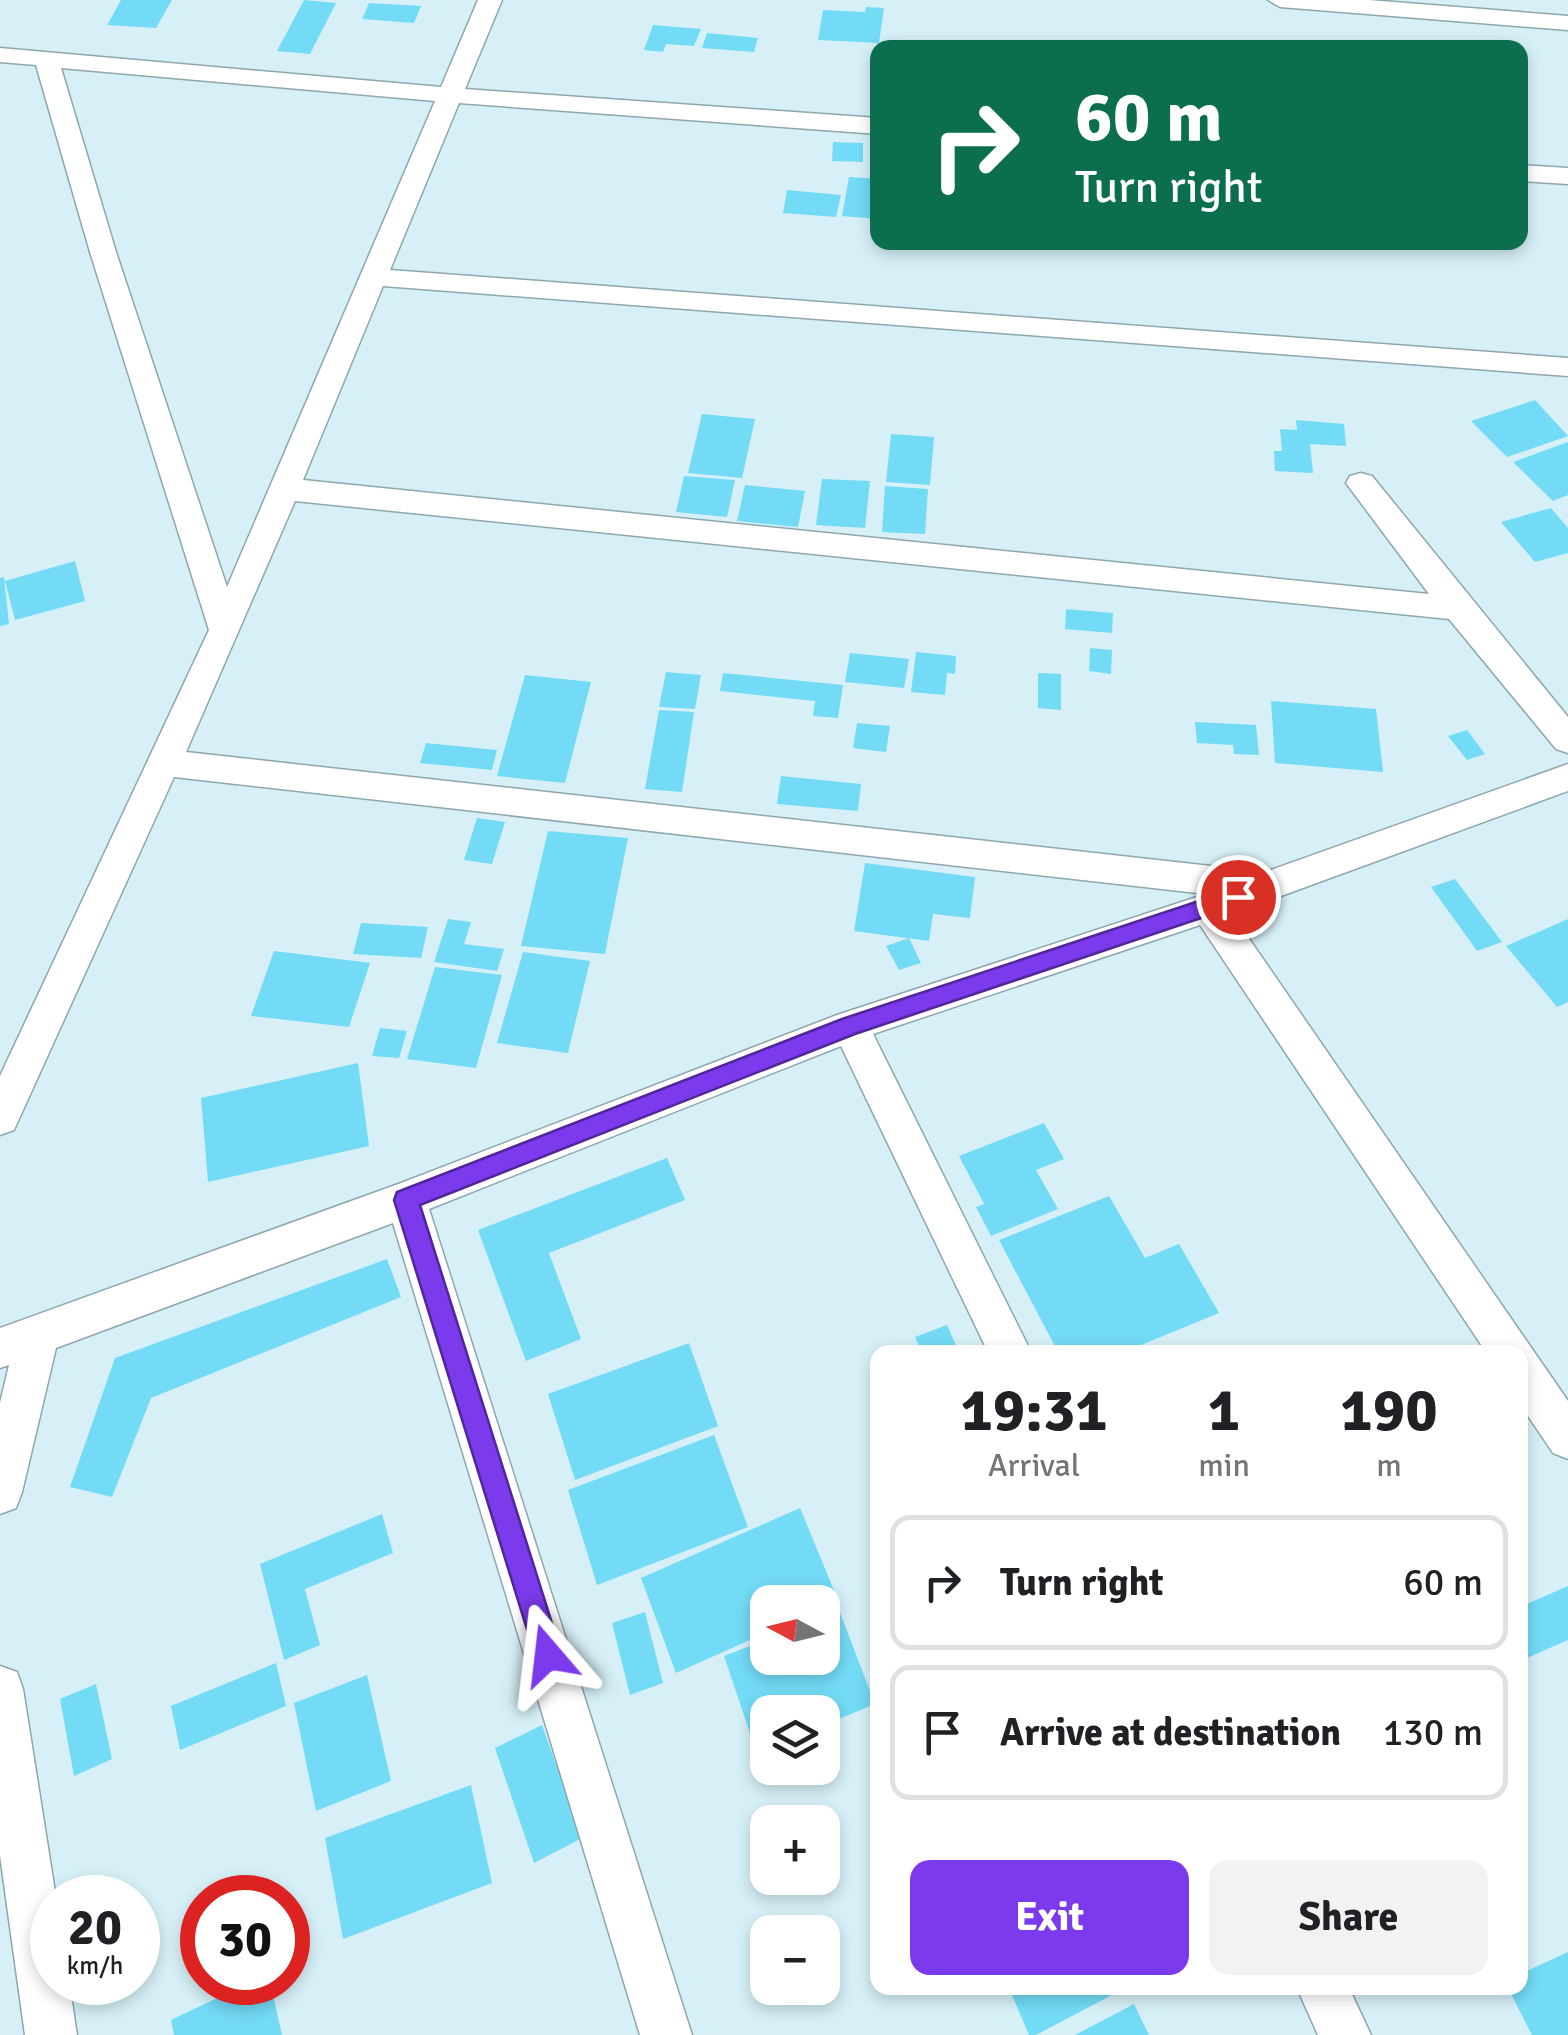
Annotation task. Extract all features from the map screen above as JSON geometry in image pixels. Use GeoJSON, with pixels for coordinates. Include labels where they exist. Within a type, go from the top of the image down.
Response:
{"type":"FeatureCollection","features":[{"type":"Feature","properties":{"kind":"street"},"geometry":{"type":"LineString","coordinates":[[0,1118],[225,630],[490,0]]}},
{"type":"Feature","properties":{"kind":"street"},"geometry":{"type":"LineString","coordinates":[[1280,0],[1568,23]]}},
{"type":"Feature","properties":{"kind":"street"},"geometry":{"type":"LineString","coordinates":[[0,55],[448,96],[870,125]]}},
{"type":"Feature","properties":{"kind":"street"},"geometry":{"type":"LineString","coordinates":[[46,59],[102,252],[225,630]]}},
{"type":"Feature","properties":{"kind":"street"},"geometry":{"type":"LineString","coordinates":[[1528,174],[1568,176]]}},
{"type":"Feature","properties":{"kind":"street"},"geometry":{"type":"LineString","coordinates":[[373,277],[1568,366]]}},
{"type":"Feature","properties":{"kind":"street"},"geometry":{"type":"LineString","coordinates":[[0,1492],[19,1341],[406,1200],[850,1026],[1208,908],[1567,768],[1458,608],[1361,483]]}},
{"type":"Feature","properties":{"kind":"street"},"geometry":{"type":"LineString","coordinates":[[284,489],[1458,608]]}},
{"type":"Feature","properties":{"kind":"street"},"geometry":{"type":"LineString","coordinates":[[163,763],[1268,886]]}},
{"type":"Feature","properties":{"kind":"street"},"geometry":{"type":"LineString","coordinates":[[1208,908],[1505,1345]]}},
{"type":"Feature","properties":{"kind":"street"},"geometry":{"type":"LineString","coordinates":[[850,1026],[1007,1345]]}},
{"type":"Feature","properties":{"kind":"street"},"geometry":{"type":"LineString","coordinates":[[406,1200],[666,2035]]}},
{"type":"Feature","properties":{"kind":"street"},"geometry":{"type":"LineString","coordinates":[[1528,1379],[1568,1438]]}},
{"type":"Feature","properties":{"kind":"street"},"geometry":{"type":"LineString","coordinates":[[0,1689],[51,2035]]}},
{"type":"Feature","properties":{"kind":"street"},"geometry":{"type":"LineString","coordinates":[[1325,1995],[1345,2035]]}},
{"type":"Feature","properties":{"kind":"building"},"geometry":{"type":"Polygon","coordinates":[[[121,0],[172,0],[156,28],[107,25],[121,0]]]}},
{"type":"Feature","properties":{"kind":"building"},"geometry":{"type":"Polygon","coordinates":[[[304,0],[336,3],[310,54],[277,51],[304,0]]]}},
{"type":"Feature","properties":{"kind":"building"},"geometry":{"type":"Polygon","coordinates":[[[369,3],[421,6],[414,23],[362,19],[369,3]]]}},
{"type":"Feature","properties":{"kind":"building"},"geometry":{"type":"Polygon","coordinates":[[[866,7],[884,8],[879,40],[818,40],[823,10],[865,12],[866,7]]]}},
{"type":"Feature","properties":{"kind":"building"},"geometry":{"type":"Polygon","coordinates":[[[653,25],[701,29],[694,46],[666,44],[663,52],[644,50],[653,25]]]}},
{"type":"Feature","properties":{"kind":"building"},"geometry":{"type":"Polygon","coordinates":[[[707,33],[758,38],[754,52],[702,48],[707,33]]]}},
{"type":"Feature","properties":{"kind":"building"},"geometry":{"type":"Polygon","coordinates":[[[833,142],[863,143],[863,162],[832,161],[833,142]]]}},
{"type":"Feature","properties":{"kind":"building"},"geometry":{"type":"Polygon","coordinates":[[[849,177],[870,178],[870,218],[842,216],[849,177]]]}},
{"type":"Feature","properties":{"kind":"building"},"geometry":{"type":"Polygon","coordinates":[[[787,190],[841,195],[836,217],[783,213],[787,190]]]}},
{"type":"Feature","properties":{"kind":"building"},"geometry":{"type":"Polygon","coordinates":[[[1535,400],[1568,436],[1507,457],[1471,421],[1535,400]]]}},
{"type":"Feature","properties":{"kind":"building"},"geometry":{"type":"Polygon","coordinates":[[[702,414],[755,419],[742,478],[688,473],[702,414]]]}},
{"type":"Feature","properties":{"kind":"building"},"geometry":{"type":"Polygon","coordinates":[[[1296,420],[1344,424],[1346,446],[1310,444],[1313,473],[1275,471],[1274,451],[1282,451],[1280,429],[1297,430],[1296,420]]]}},
{"type":"Feature","properties":{"kind":"building"},"geometry":{"type":"Polygon","coordinates":[[[891,434],[934,437],[930,485],[886,482],[891,434]]]}},
{"type":"Feature","properties":{"kind":"building"},"geometry":{"type":"Polygon","coordinates":[[[1568,442],[1568,495],[1553,501],[1513,462],[1568,442]]]}},
{"type":"Feature","properties":{"kind":"building"},"geometry":{"type":"Polygon","coordinates":[[[684,476],[735,480],[727,517],[676,512],[684,476]]]}},
{"type":"Feature","properties":{"kind":"building"},"geometry":{"type":"Polygon","coordinates":[[[822,479],[870,481],[865,528],[816,525],[822,479]]]}},
{"type":"Feature","properties":{"kind":"building"},"geometry":{"type":"Polygon","coordinates":[[[745,485],[805,491],[798,527],[737,521],[745,485]]]}},
{"type":"Feature","properties":{"kind":"building"},"geometry":{"type":"Polygon","coordinates":[[[885,486],[928,489],[925,534],[882,532],[885,486]]]}},
{"type":"Feature","properties":{"kind":"building"},"geometry":{"type":"Polygon","coordinates":[[[1551,508],[1568,528],[1568,553],[1535,562],[1501,522],[1551,508]]]}},
{"type":"Feature","properties":{"kind":"building"},"geometry":{"type":"Polygon","coordinates":[[[75,561],[85,601],[15,620],[5,581],[75,561]]]}},
{"type":"Feature","properties":{"kind":"building"},"geometry":{"type":"Polygon","coordinates":[[[4,577],[9,624],[0,626],[0,578],[4,577]]]}},
{"type":"Feature","properties":{"kind":"building"},"geometry":{"type":"Polygon","coordinates":[[[1066,609],[1113,613],[1112,633],[1065,629],[1066,609]]]}},
{"type":"Feature","properties":{"kind":"building"},"geometry":{"type":"Polygon","coordinates":[[[1090,648],[1112,650],[1111,674],[1089,671],[1090,648]]]}},
{"type":"Feature","properties":{"kind":"building"},"geometry":{"type":"Polygon","coordinates":[[[916,652],[956,656],[955,674],[947,673],[945,695],[911,692],[916,652]]]}},
{"type":"Feature","properties":{"kind":"building"},"geometry":{"type":"Polygon","coordinates":[[[850,653],[909,659],[904,688],[845,682],[850,653]]]}},
{"type":"Feature","properties":{"kind":"building"},"geometry":{"type":"Polygon","coordinates":[[[666,672],[701,675],[695,709],[659,707],[666,672]]]}},
{"type":"Feature","properties":{"kind":"building"},"geometry":{"type":"Polygon","coordinates":[[[723,673],[843,685],[838,718],[813,716],[815,701],[720,691],[723,673]]]}},
{"type":"Feature","properties":{"kind":"building"},"geometry":{"type":"Polygon","coordinates":[[[1038,673],[1061,674],[1061,710],[1038,708],[1038,673]]]}},
{"type":"Feature","properties":{"kind":"building"},"geometry":{"type":"Polygon","coordinates":[[[525,675],[591,682],[565,783],[497,776],[525,675]]]}},
{"type":"Feature","properties":{"kind":"building"},"geometry":{"type":"Polygon","coordinates":[[[1271,701],[1376,709],[1383,772],[1275,763],[1271,701]]]}},
{"type":"Feature","properties":{"kind":"building"},"geometry":{"type":"Polygon","coordinates":[[[659,710],[694,712],[682,792],[645,789],[659,710]]]}},
{"type":"Feature","properties":{"kind":"building"},"geometry":{"type":"Polygon","coordinates":[[[1195,722],[1256,725],[1259,755],[1234,754],[1233,745],[1197,743],[1195,722]]]}},
{"type":"Feature","properties":{"kind":"building"},"geometry":{"type":"Polygon","coordinates":[[[857,723],[890,726],[886,752],[853,748],[857,723]]]}},
{"type":"Feature","properties":{"kind":"building"},"geometry":{"type":"Polygon","coordinates":[[[1467,730],[1485,754],[1467,760],[1448,736],[1467,730]]]}},
{"type":"Feature","properties":{"kind":"building"},"geometry":{"type":"Polygon","coordinates":[[[426,743],[497,750],[492,770],[420,763],[426,743]]]}},
{"type":"Feature","properties":{"kind":"building"},"geometry":{"type":"Polygon","coordinates":[[[781,776],[861,784],[858,811],[777,804],[781,776]]]}},
{"type":"Feature","properties":{"kind":"building"},"geometry":{"type":"Polygon","coordinates":[[[477,818],[505,822],[492,864],[464,860],[477,818]]]}},
{"type":"Feature","properties":{"kind":"building"},"geometry":{"type":"Polygon","coordinates":[[[548,831],[628,838],[605,954],[521,946],[548,831]]]}},
{"type":"Feature","properties":{"kind":"building"},"geometry":{"type":"Polygon","coordinates":[[[865,863],[975,877],[970,918],[933,914],[929,941],[854,931],[865,863]]]}},
{"type":"Feature","properties":{"kind":"building"},"geometry":{"type":"Polygon","coordinates":[[[1455,879],[1502,942],[1477,951],[1431,887],[1455,879]]]}},
{"type":"Feature","properties":{"kind":"building"},"geometry":{"type":"Polygon","coordinates":[[[448,919],[471,922],[464,944],[504,949],[497,971],[434,962],[448,919]]]}},
{"type":"Feature","properties":{"kind":"building"},"geometry":{"type":"Polygon","coordinates":[[[1568,919],[1568,1002],[1557,1007],[1506,946],[1568,919]]]}},
{"type":"Feature","properties":{"kind":"building"},"geometry":{"type":"Polygon","coordinates":[[[361,923],[428,927],[421,958],[353,954],[361,923]]]}},
{"type":"Feature","properties":{"kind":"building"},"geometry":{"type":"Polygon","coordinates":[[[909,938],[921,963],[899,970],[886,946],[909,938]]]}},
{"type":"Feature","properties":{"kind":"building"},"geometry":{"type":"Polygon","coordinates":[[[274,951],[370,963],[349,1027],[251,1016],[274,951]]]}},
{"type":"Feature","properties":{"kind":"building"},"geometry":{"type":"Polygon","coordinates":[[[523,952],[590,961],[568,1053],[497,1043],[523,952]]]}},
{"type":"Feature","properties":{"kind":"building"},"geometry":{"type":"Polygon","coordinates":[[[435,967],[502,975],[476,1068],[407,1059],[435,967]]]}},
{"type":"Feature","properties":{"kind":"building"},"geometry":{"type":"Polygon","coordinates":[[[380,1028],[407,1031],[399,1058],[372,1056],[380,1028]]]}},
{"type":"Feature","properties":{"kind":"building"},"geometry":{"type":"Polygon","coordinates":[[[358,1063],[369,1146],[208,1182],[201,1098],[358,1063]]]}},
{"type":"Feature","properties":{"kind":"building"},"geometry":{"type":"Polygon","coordinates":[[[1044,1123],[1064,1159],[1036,1170],[1058,1209],[991,1236],[976,1207],[984,1204],[959,1156],[1044,1123]]]}},
{"type":"Feature","properties":{"kind":"building"},"geometry":{"type":"Polygon","coordinates":[[[667,1158],[685,1200],[549,1253],[581,1339],[526,1361],[478,1230],[667,1158]]]}},
{"type":"Feature","properties":{"kind":"building"},"geometry":{"type":"Polygon","coordinates":[[[1109,1196],[1145,1258],[1179,1244],[1219,1313],[1141,1345],[1054,1345],[999,1240],[1109,1196]]]}},
{"type":"Feature","properties":{"kind":"building"},"geometry":{"type":"Polygon","coordinates":[[[387,1259],[401,1297],[151,1398],[112,1497],[70,1487],[115,1358],[387,1259]]]}},
{"type":"Feature","properties":{"kind":"building"},"geometry":{"type":"Polygon","coordinates":[[[947,1325],[956,1345],[919,1345],[915,1337],[947,1325]]]}},
{"type":"Feature","properties":{"kind":"building"},"geometry":{"type":"Polygon","coordinates":[[[689,1343],[718,1426],[575,1480],[548,1394],[689,1343]]]}},
{"type":"Feature","properties":{"kind":"building"},"geometry":{"type":"Polygon","coordinates":[[[714,1435],[748,1527],[597,1585],[568,1490],[714,1435]]]}},
{"type":"Feature","properties":{"kind":"building"},"geometry":{"type":"Polygon","coordinates":[[[800,1508],[832,1585],[750,1585],[750,1640],[676,1673],[641,1578],[800,1508]]]}},
{"type":"Feature","properties":{"kind":"building"},"geometry":{"type":"Polygon","coordinates":[[[382,1514],[393,1553],[305,1589],[320,1645],[284,1660],[260,1564],[382,1514]]]}},
{"type":"Feature","properties":{"kind":"building"},"geometry":{"type":"Polygon","coordinates":[[[1568,1586],[1568,1640],[1528,1658],[1528,1604],[1568,1586]]]}},
{"type":"Feature","properties":{"kind":"building"},"geometry":{"type":"Polygon","coordinates":[[[645,1612],[663,1683],[630,1695],[612,1623],[645,1612]]]}},
{"type":"Feature","properties":{"kind":"building"},"geometry":{"type":"Polygon","coordinates":[[[840,1613],[870,1691],[870,1706],[840,1719],[840,1695],[750,1695],[750,1733],[724,1656],[750,1646],[750,1675],[840,1675],[840,1613]]]}},
{"type":"Feature","properties":{"kind":"building"},"geometry":{"type":"Polygon","coordinates":[[[276,1663],[286,1706],[180,1750],[171,1706],[276,1663]]]}},
{"type":"Feature","properties":{"kind":"building"},"geometry":{"type":"Polygon","coordinates":[[[367,1675],[391,1781],[316,1811],[294,1703],[367,1675]]]}},
{"type":"Feature","properties":{"kind":"building"},"geometry":{"type":"Polygon","coordinates":[[[96,1684],[112,1759],[74,1776],[60,1699],[96,1684]]]}},
{"type":"Feature","properties":{"kind":"building"},"geometry":{"type":"Polygon","coordinates":[[[542,1725],[582,1838],[534,1863],[495,1748],[542,1725]]]}},
{"type":"Feature","properties":{"kind":"building"},"geometry":{"type":"Polygon","coordinates":[[[471,1785],[492,1883],[343,1939],[325,1838],[471,1785]]]}},
{"type":"Feature","properties":{"kind":"building"},"geometry":{"type":"Polygon","coordinates":[[[1568,1952],[1568,2035],[1532,2035],[1512,1995],[1528,1995],[1528,1970],[1568,1952]]]}},
{"type":"Feature","properties":{"kind":"building"},"geometry":{"type":"Polygon","coordinates":[[[1012,1995],[1112,1995],[1036,2035],[1029,2035],[1012,1995]]]}},
{"type":"Feature","properties":{"kind":"building"},"geometry":{"type":"Polygon","coordinates":[[[1134,2004],[1149,2035],[1075,2035],[1134,2004]]]}},
{"type":"Feature","properties":{"kind":"building"},"geometry":{"type":"Polygon","coordinates":[[[203,2005],[275,2005],[282,2035],[174,2035],[171,2020],[203,2005]]]}},
{"type":"Feature","properties":{"kind":"route"},"geometry":{"type":"LineString","coordinates":[[548,1655],[406,1200],[850,1026],[1238,897]]}}]}
